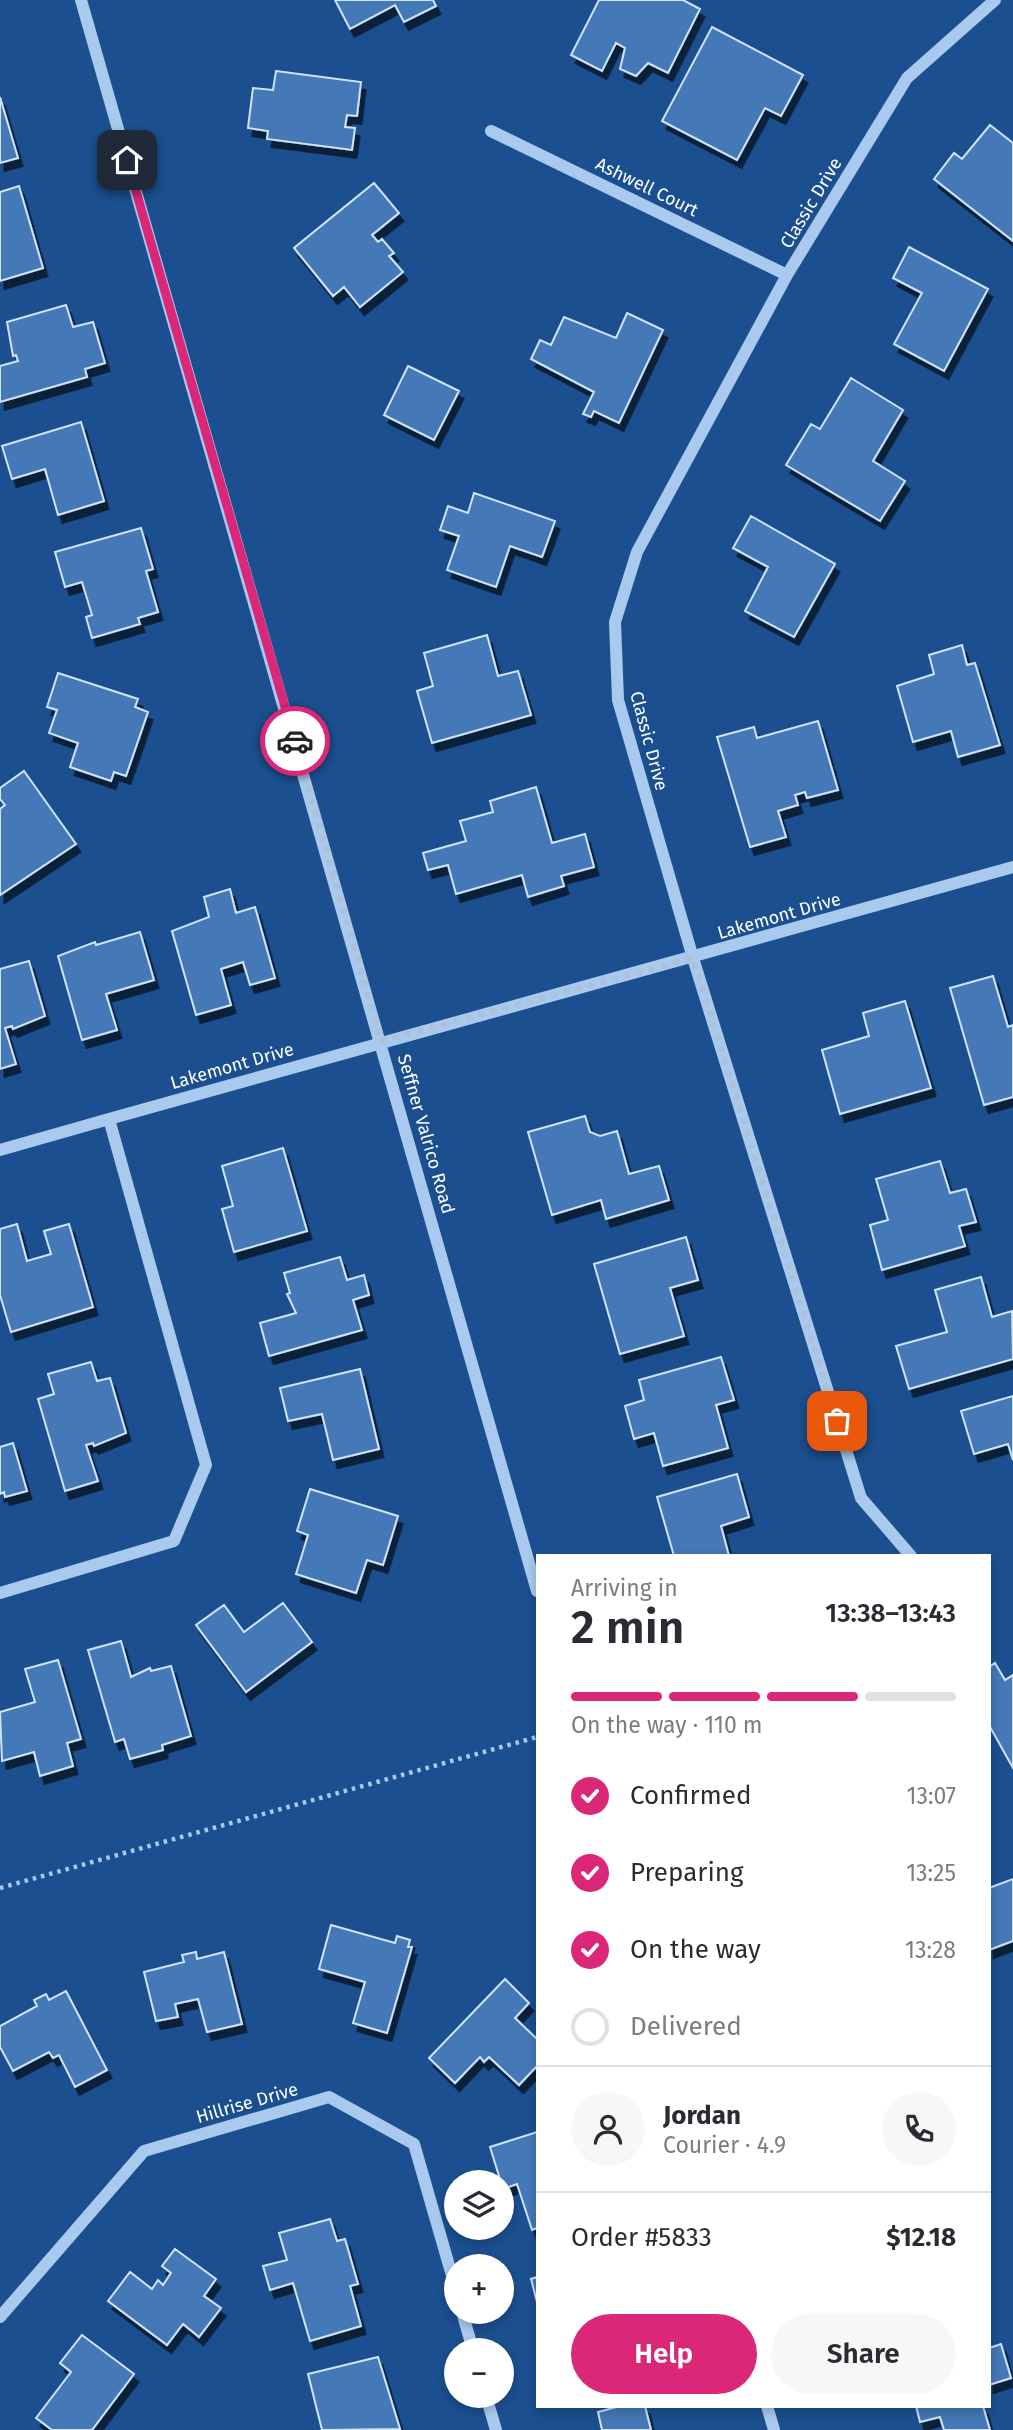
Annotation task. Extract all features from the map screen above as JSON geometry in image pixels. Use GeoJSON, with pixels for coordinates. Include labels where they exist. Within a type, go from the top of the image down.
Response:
{"type":"FeatureCollection","features":[{"type":"Feature","properties":{"kind":"street","name":"Seffner Valrico Road"},"geometry":{"type":"LineString","coordinates":[[81,0],[536,1587]]}},
{"type":"Feature","properties":{"kind":"street","name":"Classic Drive"},"geometry":{"type":"LineString","coordinates":[[909,1554],[861,1498],[693,958],[618,700],[615,622],[637,552],[787,275],[908,78],[995,0]]}},
{"type":"Feature","properties":{"kind":"street","name":"Ashwell Court"},"geometry":{"type":"LineString","coordinates":[[491,131],[787,275]]}},
{"type":"Feature","properties":{"kind":"street","name":"Lakemont Drive"},"geometry":{"type":"LineString","coordinates":[[0,1150],[381,1041],[693,958],[1013,867]]}},
{"type":"Feature","properties":{"kind":"street"},"geometry":{"type":"LineString","coordinates":[[0,1593],[174,1541],[206,1465],[109,1119]]}},
{"type":"Feature","properties":{"kind":"street","name":"Hillrise Drive"},"geometry":{"type":"LineString","coordinates":[[0,2317],[144,2151],[329,2097],[414,2144],[446,2254]]}},
{"type":"Feature","properties":{"kind":"street"},"geometry":{"type":"LineString","coordinates":[[490,2408],[496,2430]]}},
{"type":"Feature","properties":{"kind":"street"},"geometry":{"type":"LineString","coordinates":[[768,2408],[774,2430]]}},
{"type":"Feature","properties":{"kind":"path"},"geometry":{"type":"LineString","coordinates":[[0,1888],[536,1737]]}},
{"type":"Feature","properties":{"kind":"building"},"geometry":{"type":"Polygon","coordinates":[[[335,0],[433,0],[436,6],[404,22],[395,5],[350,29],[335,0]]]}},
{"type":"Feature","properties":{"kind":"building"},"geometry":{"type":"Polygon","coordinates":[[[599,0],[683,0],[700,9],[668,73],[648,63],[636,76],[620,69],[625,48],[616,43],[602,71],[571,55],[599,0]]]}},
{"type":"Feature","properties":{"kind":"building"},"geometry":{"type":"Polygon","coordinates":[[[712,27],[803,75],[781,116],[765,108],[737,160],[662,121],[712,27]]]}},
{"type":"Feature","properties":{"kind":"building"},"geometry":{"type":"Polygon","coordinates":[[[276,71],[361,82],[357,116],[347,115],[345,127],[355,128],[352,150],[267,139],[268,131],[248,128],[253,88],[273,90],[276,71]]]}},
{"type":"Feature","properties":{"kind":"building"},"geometry":{"type":"Polygon","coordinates":[[[0,97],[18,158],[0,163],[0,97]]]}},
{"type":"Feature","properties":{"kind":"building"},"geometry":{"type":"Polygon","coordinates":[[[990,125],[1013,143],[1013,241],[934,179],[954,153],[962,159],[990,125]]]}},
{"type":"Feature","properties":{"kind":"building"},"geometry":{"type":"Polygon","coordinates":[[[374,183],[399,213],[372,235],[378,242],[382,239],[394,253],[389,256],[403,272],[360,307],[344,287],[333,296],[294,248],[374,183]]]}},
{"type":"Feature","properties":{"kind":"building"},"geometry":{"type":"Polygon","coordinates":[[[19,186],[43,268],[0,281],[0,192],[19,186]]]}},
{"type":"Feature","properties":{"kind":"building"},"geometry":{"type":"Polygon","coordinates":[[[909,247],[988,289],[944,371],[894,344],[922,293],[893,278],[909,247]]]}},
{"type":"Feature","properties":{"kind":"building"},"geometry":{"type":"Polygon","coordinates":[[[66,305],[73,327],[93,322],[105,363],[85,369],[87,377],[0,402],[0,366],[18,361],[16,355],[13,356],[7,322],[66,305]]]}},
{"type":"Feature","properties":{"kind":"building"},"geometry":{"type":"Polygon","coordinates":[[[627,313],[663,330],[619,423],[594,411],[591,417],[583,414],[594,392],[531,359],[540,340],[551,345],[564,317],[616,338],[627,313]]]}},
{"type":"Feature","properties":{"kind":"building"},"geometry":{"type":"Polygon","coordinates":[[[408,366],[459,391],[434,440],[384,415],[408,366]]]}},
{"type":"Feature","properties":{"kind":"building"},"geometry":{"type":"Polygon","coordinates":[[[851,378],[903,410],[873,461],[905,481],[880,521],[786,465],[811,424],[820,429],[851,378]]]}},
{"type":"Feature","properties":{"kind":"building"},"geometry":{"type":"Polygon","coordinates":[[[81,422],[104,501],[58,515],[45,469],[12,479],[2,446],[81,422]]]}},
{"type":"Feature","properties":{"kind":"building"},"geometry":{"type":"Polygon","coordinates":[[[474,493],[555,521],[542,557],[510,546],[496,587],[447,570],[459,536],[440,530],[448,506],[468,513],[474,493]]]}},
{"type":"Feature","properties":{"kind":"building"},"geometry":{"type":"Polygon","coordinates":[[[751,516],[835,564],[794,637],[745,611],[768,567],[733,548],[751,516]]]}},
{"type":"Feature","properties":{"kind":"building"},"geometry":{"type":"Polygon","coordinates":[[[141,528],[153,569],[146,571],[158,612],[138,618],[140,624],[92,638],[86,617],[92,615],[82,582],[65,587],[55,552],[141,528]]]}},
{"type":"Feature","properties":{"kind":"building"},"geometry":{"type":"Polygon","coordinates":[[[487,635],[498,676],[518,671],[531,715],[432,743],[417,691],[433,686],[424,653],[487,635]]]}},
{"type":"Feature","properties":{"kind":"building"},"geometry":{"type":"Polygon","coordinates":[[[962,645],[967,665],[975,663],[1000,745],[958,757],[951,731],[913,742],[897,686],[934,674],[929,655],[962,645]]]}},
{"type":"Feature","properties":{"kind":"building"},"geometry":{"type":"Polygon","coordinates":[[[58,673],[138,699],[135,707],[148,712],[126,776],[114,772],[111,781],[70,767],[78,743],[49,733],[57,710],[47,707],[58,673]]]}},
{"type":"Feature","properties":{"kind":"building"},"geometry":{"type":"Polygon","coordinates":[[[818,721],[838,790],[807,798],[805,792],[795,795],[798,805],[778,811],[786,837],[750,847],[717,737],[754,727],[757,738],[818,721]]]}},
{"type":"Feature","properties":{"kind":"building"},"geometry":{"type":"Polygon","coordinates":[[[24,771],[76,844],[0,895],[0,809],[5,805],[0,799],[0,788],[24,771]]]}},
{"type":"Feature","properties":{"kind":"building"},"geometry":{"type":"Polygon","coordinates":[[[536,787],[552,843],[585,834],[594,867],[561,876],[564,886],[528,897],[522,875],[456,894],[448,865],[428,870],[423,853],[466,841],[460,821],[493,812],[490,801],[536,787]]]}},
{"type":"Feature","properties":{"kind":"building"},"geometry":{"type":"Polygon","coordinates":[[[230,889],[236,913],[255,907],[275,978],[250,985],[243,962],[221,969],[231,1005],[196,1015],[172,931],[209,917],[204,897],[230,889]]]}},
{"type":"Feature","properties":{"kind":"building"},"geometry":{"type":"Polygon","coordinates":[[[140,932],[154,980],[106,994],[117,1030],[82,1040],[58,956],[95,942],[96,945],[140,932]]]}},
{"type":"Feature","properties":{"kind":"building"},"geometry":{"type":"Polygon","coordinates":[[[29,961],[45,1016],[13,1029],[12,1026],[5,1028],[16,1064],[0,1069],[0,969],[29,961]]]}},
{"type":"Feature","properties":{"kind":"building"},"geometry":{"type":"Polygon","coordinates":[[[993,976],[1008,1027],[1013,1025],[1013,1097],[984,1105],[950,988],[993,976]]]}},
{"type":"Feature","properties":{"kind":"building"},"geometry":{"type":"Polygon","coordinates":[[[905,1001],[931,1088],[840,1114],[822,1050],[869,1036],[863,1013],[905,1001]]]}},
{"type":"Feature","properties":{"kind":"building"},"geometry":{"type":"Polygon","coordinates":[[[585,1116],[590,1132],[600,1136],[617,1131],[629,1174],[659,1166],[669,1200],[606,1219],[601,1200],[552,1215],[528,1132],[585,1116]]]}},
{"type":"Feature","properties":{"kind":"building"},"geometry":{"type":"Polygon","coordinates":[[[283,1148],[307,1231],[234,1252],[222,1209],[233,1206],[222,1166],[283,1148]]]}},
{"type":"Feature","properties":{"kind":"building"},"geometry":{"type":"Polygon","coordinates":[[[940,1161],[950,1193],[966,1189],[976,1222],[959,1226],[965,1246],[882,1270],[870,1225],[888,1220],[876,1179],[940,1161]]]}},
{"type":"Feature","properties":{"kind":"building"},"geometry":{"type":"Polygon","coordinates":[[[17,1224],[27,1261],[51,1254],[44,1231],[69,1224],[93,1307],[11,1332],[0,1295],[0,1229],[17,1224]]]}},
{"type":"Feature","properties":{"kind":"building"},"geometry":{"type":"Polygon","coordinates":[[[686,1237],[698,1280],[670,1288],[684,1336],[620,1354],[594,1264],[686,1237]]]}},
{"type":"Feature","properties":{"kind":"building"},"geometry":{"type":"Polygon","coordinates":[[[340,1257],[347,1280],[364,1275],[369,1295],[353,1300],[362,1330],[269,1356],[260,1323],[296,1313],[287,1294],[290,1293],[284,1273],[340,1257]]]}},
{"type":"Feature","properties":{"kind":"building"},"geometry":{"type":"Polygon","coordinates":[[[981,1277],[992,1317],[1012,1311],[1013,1359],[909,1389],[896,1346],[947,1332],[935,1290],[981,1277]]]}},
{"type":"Feature","properties":{"kind":"building"},"geometry":{"type":"Polygon","coordinates":[[[721,1357],[734,1400],[716,1405],[728,1448],[663,1466],[654,1433],[634,1439],[625,1406],[644,1400],[639,1380],[721,1357]]]}},
{"type":"Feature","properties":{"kind":"building"},"geometry":{"type":"Polygon","coordinates":[[[91,1362],[97,1381],[110,1378],[126,1433],[94,1446],[93,1443],[86,1445],[98,1481],[65,1491],[38,1399],[54,1394],[48,1374],[91,1362]]]}},
{"type":"Feature","properties":{"kind":"building"},"geometry":{"type":"Polygon","coordinates":[[[360,1369],[379,1449],[333,1460],[322,1414],[288,1421],[280,1388],[360,1369]]]}},
{"type":"Feature","properties":{"kind":"building"},"geometry":{"type":"Polygon","coordinates":[[[1013,1396],[1013,1460],[1008,1444],[974,1454],[961,1411],[1013,1396]]]}},
{"type":"Feature","properties":{"kind":"building"},"geometry":{"type":"Polygon","coordinates":[[[13,1443],[27,1491],[5,1497],[4,1492],[0,1494],[0,1447],[13,1443]]]}},
{"type":"Feature","properties":{"kind":"building"},"geometry":{"type":"Polygon","coordinates":[[[737,1474],[749,1517],[721,1526],[728,1554],[673,1554],[657,1497],[737,1474]]]}},
{"type":"Feature","properties":{"kind":"building"},"geometry":{"type":"Polygon","coordinates":[[[310,1489],[398,1516],[383,1565],[367,1560],[356,1593],[296,1574],[308,1535],[297,1531],[310,1489]]]}},
{"type":"Feature","properties":{"kind":"building"},"geometry":{"type":"Polygon","coordinates":[[[283,1603],[312,1642],[246,1692],[196,1625],[224,1605],[244,1632],[283,1603]]]}},
{"type":"Feature","properties":{"kind":"building"},"geometry":{"type":"Polygon","coordinates":[[[121,1641],[131,1677],[150,1668],[151,1671],[171,1666],[191,1736],[162,1745],[163,1750],[130,1759],[124,1739],[115,1742],[88,1650],[121,1641]]]}},
{"type":"Feature","properties":{"kind":"building"},"geometry":{"type":"Polygon","coordinates":[[[58,1660],[81,1739],[67,1743],[73,1766],[40,1776],[34,1752],[2,1761],[0,1712],[35,1702],[25,1669],[58,1660]]]}},
{"type":"Feature","properties":{"kind":"building"},"geometry":{"type":"Polygon","coordinates":[[[995,1663],[1005,1680],[1013,1675],[1013,1768],[991,1729],[991,1666],[995,1663]]]}},
{"type":"Feature","properties":{"kind":"building"},"geometry":{"type":"Polygon","coordinates":[[[1013,1879],[1013,1941],[991,1949],[991,1887],[1013,1879]]]}},
{"type":"Feature","properties":{"kind":"building"},"geometry":{"type":"Polygon","coordinates":[[[331,1925],[395,1943],[397,1936],[410,1940],[408,1947],[412,1947],[387,2033],[353,2023],[365,1982],[319,1969],[331,1925]]]}},
{"type":"Feature","properties":{"kind":"building"},"geometry":{"type":"Polygon","coordinates":[[[196,1952],[197,1959],[224,1952],[242,2024],[207,2032],[198,1999],[175,2004],[178,2017],[156,2021],[144,1972],[184,1962],[182,1955],[196,1952]]]}},
{"type":"Feature","properties":{"kind":"building"},"geometry":{"type":"Polygon","coordinates":[[[505,1979],[529,2003],[515,2018],[536,2038],[536,2067],[519,2085],[489,2057],[484,2062],[480,2057],[455,2083],[429,2058],[505,1979]]]}},
{"type":"Feature","properties":{"kind":"building"},"geometry":{"type":"Polygon","coordinates":[[[66,1991],[107,2070],[75,2087],[59,2055],[53,2058],[49,2052],[13,2071],[0,2047],[0,2026],[37,2006],[34,2000],[46,1994],[49,2000],[66,1991]]]}},
{"type":"Feature","properties":{"kind":"building"},"geometry":{"type":"Polygon","coordinates":[[[536,2132],[536,2228],[532,2230],[517,2184],[514,2185],[514,2170],[497,2170],[490,2147],[536,2132]]]}},
{"type":"Feature","properties":{"kind":"building"},"geometry":{"type":"Polygon","coordinates":[[[330,2219],[337,2241],[345,2239],[358,2284],[350,2286],[361,2326],[310,2341],[293,2283],[270,2290],[263,2266],[287,2260],[279,2233],[330,2219]]]}},
{"type":"Feature","properties":{"kind":"building"},"geometry":{"type":"Polygon","coordinates":[[[175,2249],[216,2279],[204,2296],[221,2308],[199,2337],[183,2324],[167,2345],[108,2301],[130,2272],[152,2289],[158,2280],[163,2285],[171,2273],[162,2266],[175,2249]]]}},
{"type":"Feature","properties":{"kind":"building"},"geometry":{"type":"Polygon","coordinates":[[[536,2277],[536,2298],[531,2279],[536,2277]]]}},
{"type":"Feature","properties":{"kind":"building"},"geometry":{"type":"Polygon","coordinates":[[[82,2335],[134,2374],[92,2430],[52,2430],[36,2418],[71,2372],[60,2363],[82,2335]]]}},
{"type":"Feature","properties":{"kind":"building"},"geometry":{"type":"Polygon","coordinates":[[[1001,2344],[1011,2378],[991,2384],[991,2347],[1001,2344]]]}},
{"type":"Feature","properties":{"kind":"building"},"geometry":{"type":"Polygon","coordinates":[[[378,2357],[400,2429],[322,2430],[308,2374],[378,2357]]]}},
{"type":"Feature","properties":{"kind":"building"},"geometry":{"type":"Polygon","coordinates":[[[613,2408],[646,2408],[651,2430],[602,2430],[598,2412],[613,2408]]]}},
{"type":"Feature","properties":{"kind":"building"},"geometry":{"type":"Polygon","coordinates":[[[916,2408],[984,2408],[990,2430],[944,2430],[940,2417],[920,2422],[916,2408]]]}},
{"type":"Feature","properties":{"kind":"way so far"},"geometry":{"type":"LineString","coordinates":[[295,741],[381,1041],[693,958],[837,1421]]}},
{"type":"Feature","properties":{"kind":"route"},"geometry":{"type":"LineString","coordinates":[[127,160],[295,741]]}}]}
